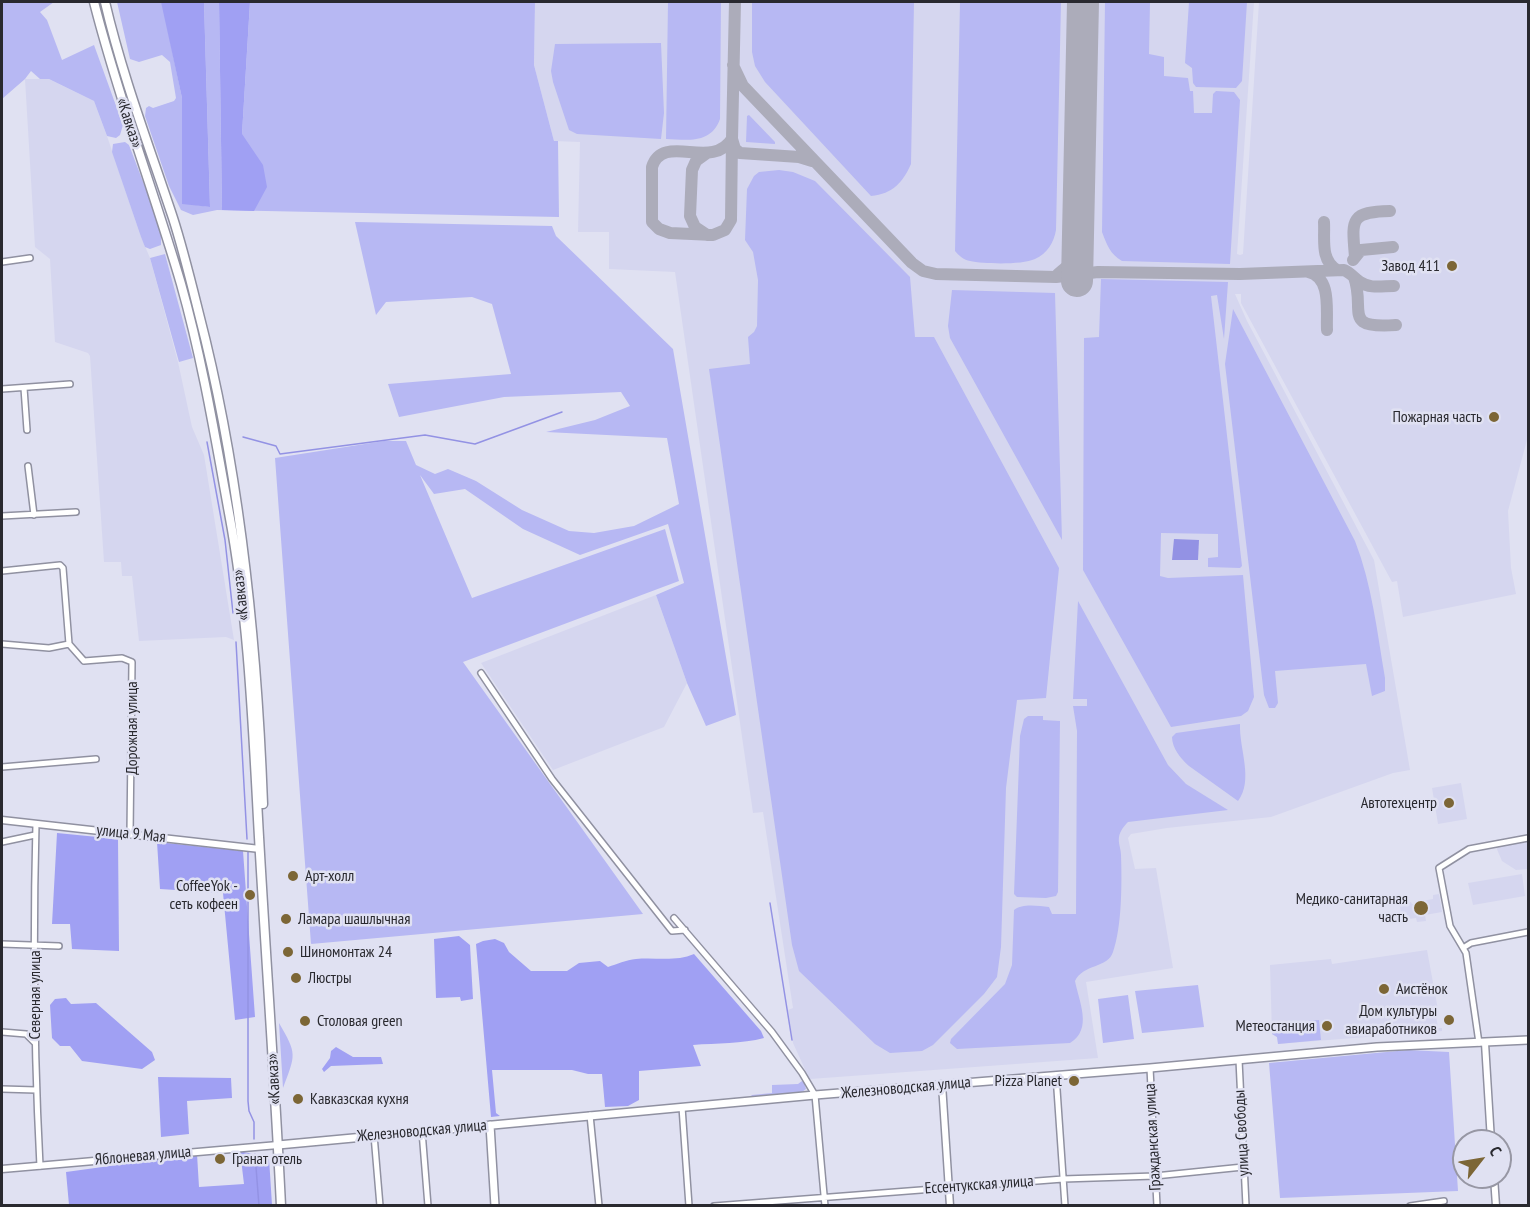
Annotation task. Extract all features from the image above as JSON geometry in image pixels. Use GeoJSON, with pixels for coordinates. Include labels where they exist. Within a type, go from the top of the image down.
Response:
{"type":"FeatureCollection","features":[{"type":"Feature","properties":{"kind":"highway","name":"«Кавказ»"},"geometry":{"type":"LineString","coordinates":[[94,2],[114,76],[180,284],[200,363],[239,568],[281,1145]]}},
{"type":"Feature","properties":{"kind":"highway","name":"«Кавказ»"},"geometry":{"type":"LineString","coordinates":[[105,2],[121,62],[174,221],[188,274],[214,382],[245,560],[270,930],[281,1145],[281,1206]]}},
{"type":"Feature","properties":{"kind":"highway"},"geometry":{"type":"LineString","coordinates":[[145,134],[168,211],[167,215],[162,213],[145,171]]}},
{"type":"Feature","properties":{"kind":"highway"},"geometry":{"type":"LineString","coordinates":[[180,284],[171,242],[173,237],[176,238],[188,274]]}},
{"type":"Feature","properties":{"kind":"highway"},"geometry":{"type":"LineString","coordinates":[[281,1145],[287,1206]]}},
{"type":"Feature","properties":{"kind":"main road","name":"Железноводская улица"},"geometry":{"type":"LineString","coordinates":[[281,1145],[815,1095],[1377,1047],[1528,1040]]}},
{"type":"Feature","properties":{"kind":"main road"},"geometry":{"type":"LineString","coordinates":[[490,1125],[495,1206]]}},
{"type":"Feature","properties":{"kind":"street"},"geometry":{"type":"LineString","coordinates":[[2,262],[30,258]]}},
{"type":"Feature","properties":{"kind":"street"},"geometry":{"type":"LineString","coordinates":[[2,389],[70,384]]}},
{"type":"Feature","properties":{"kind":"street"},"geometry":{"type":"LineString","coordinates":[[24,388],[27,430]]}},
{"type":"Feature","properties":{"kind":"street"},"geometry":{"type":"LineString","coordinates":[[28,466],[34,515]]}},
{"type":"Feature","properties":{"kind":"street"},"geometry":{"type":"LineString","coordinates":[[2,516],[76,512]]}},
{"type":"Feature","properties":{"kind":"street"},"geometry":{"type":"LineString","coordinates":[[2,571],[60,565],[63,568],[69,644],[49,648],[2,644]]}},
{"type":"Feature","properties":{"kind":"street","name":"Дорожная улица"},"geometry":{"type":"LineString","coordinates":[[69,644],[84,661],[122,658],[132,662],[133,758],[130,834]]}},
{"type":"Feature","properties":{"kind":"street"},"geometry":{"type":"LineString","coordinates":[[481,673],[552,779],[672,931],[685,930]]}},
{"type":"Feature","properties":{"kind":"street"},"geometry":{"type":"LineString","coordinates":[[2,767],[96,759]]}},
{"type":"Feature","properties":{"kind":"street","name":"улица 9 Мая"},"geometry":{"type":"LineString","coordinates":[[2,820],[260,849]]}},
{"type":"Feature","properties":{"kind":"street","name":"Северная улица"},"geometry":{"type":"LineString","coordinates":[[36,824],[35,1043],[40,1166]]}},
{"type":"Feature","properties":{"kind":"street"},"geometry":{"type":"LineString","coordinates":[[2,842],[35,835]]}},
{"type":"Feature","properties":{"kind":"street"},"geometry":{"type":"LineString","coordinates":[[1490,1129],[1482,1043],[1466,953],[1450,926],[1439,868],[1469,849],[1528,838]]}},
{"type":"Feature","properties":{"kind":"street"},"geometry":{"type":"LineString","coordinates":[[674,918],[772,1032],[815,1095],[825,1206]]}},
{"type":"Feature","properties":{"kind":"street"},"geometry":{"type":"LineString","coordinates":[[1463,948],[1471,943],[1528,932]]}},
{"type":"Feature","properties":{"kind":"street"},"geometry":{"type":"LineString","coordinates":[[2,944],[59,946]]}},
{"type":"Feature","properties":{"kind":"street"},"geometry":{"type":"LineString","coordinates":[[2,1032],[26,1034],[35,1043]]}},
{"type":"Feature","properties":{"kind":"street","name":"улица Свободы"},"geometry":{"type":"LineString","coordinates":[[1239,1060],[1246,1206]]}},
{"type":"Feature","properties":{"kind":"street","name":"Гражданская улица"},"geometry":{"type":"LineString","coordinates":[[1150,1068],[1157,1206]]}},
{"type":"Feature","properties":{"kind":"street"},"geometry":{"type":"LineString","coordinates":[[1056,1075],[1065,1206]]}},
{"type":"Feature","properties":{"kind":"street"},"geometry":{"type":"LineString","coordinates":[[942,1084],[950,1206]]}},
{"type":"Feature","properties":{"kind":"street"},"geometry":{"type":"LineString","coordinates":[[2,1089],[36,1090]]}},
{"type":"Feature","properties":{"kind":"street"},"geometry":{"type":"LineString","coordinates":[[682,1107],[689,1206]]}},
{"type":"Feature","properties":{"kind":"street"},"geometry":{"type":"LineString","coordinates":[[590,1116],[599,1206]]}},
{"type":"Feature","properties":{"kind":"street"},"geometry":{"type":"LineString","coordinates":[[422,1131],[428,1206]]}},
{"type":"Feature","properties":{"kind":"street"},"geometry":{"type":"LineString","coordinates":[[374,1135],[380,1206]]}},
{"type":"Feature","properties":{"kind":"street","name":"Яблоневая улица"},"geometry":{"type":"LineString","coordinates":[[2,1168],[281,1145]]}},
{"type":"Feature","properties":{"kind":"street","name":"Ессентукская улица"},"geometry":{"type":"LineString","coordinates":[[714,1206],[1063,1179],[1155,1176],[1243,1167]]}},
{"type":"Feature","properties":{"kind":"street"},"geometry":{"type":"LineString","coordinates":[[1495,1189],[1496,1206]]}},
{"type":"Feature","properties":{"kind":"street"},"geometry":{"type":"LineString","coordinates":[[1410,1206],[1410,1204],[1444,1201]]}},
{"type":"Feature","properties":{"kind":"shaded area"},"geometry":{"type":"Polygon","coordinates":[[[2,2],[54,2],[40,12],[47,20],[62,60],[94,45],[123,125],[120,135],[116,138],[107,136],[94,101],[49,79],[40,79],[31,71],[2,99],[2,2]]]}},
{"type":"Feature","properties":{"kind":"shaded area"},"geometry":{"type":"Polygon","coordinates":[[[117,2],[162,2],[182,98],[182,203],[210,207],[204,2],[219,2],[222,209],[242,134],[250,2],[535,2],[534,65],[554,141],[558,141],[559,217],[217,210],[193,215],[181,210],[169,186],[145,116],[146,108],[149,106],[153,108],[174,101],[176,98],[170,62],[162,55],[139,62],[130,59],[117,2]]]}},
{"type":"Feature","properties":{"kind":"shaded area"},"geometry":{"type":"Polygon","coordinates":[[[161,2],[204,2],[210,207],[182,204],[182,98],[161,2]]]}},
{"type":"Feature","properties":{"kind":"shaded area"},"geometry":{"type":"Polygon","coordinates":[[[219,2],[250,2],[242,134],[263,165],[267,187],[254,211],[222,210],[219,2]]]}},
{"type":"Feature","properties":{"kind":"shaded area"},"geometry":{"type":"Polygon","coordinates":[[[535,2],[1254,2],[1237,254],[1240,255],[1243,254],[1259,2],[1528,2],[1528,436],[1508,511],[1511,568],[1516,594],[1403,617],[1397,581],[1392,582],[1241,303],[1241,294],[1235,294],[1247,321],[1374,560],[1410,770],[1393,773],[1271,817],[1131,834],[1128,838],[1135,869],[1156,868],[1173,968],[1086,982],[1098,1058],[810,1079],[808,1076],[793,1043],[788,1010],[793,1008],[763,812],[753,813],[675,272],[609,269],[609,232],[578,232],[580,142],[554,141],[534,65],[535,2]]]}},
{"type":"Feature","properties":{"kind":"shaded area"},"geometry":{"type":"Polygon","coordinates":[[[668,2],[721,2],[720,119],[711,133],[698,139],[666,139],[668,2]]]}},
{"type":"Feature","properties":{"kind":"shaded area"},"geometry":{"type":"Polygon","coordinates":[[[752,2],[914,2],[911,164],[891,190],[871,196],[765,82],[755,66],[752,52],[752,2]]]}},
{"type":"Feature","properties":{"kind":"shaded area"},"geometry":{"type":"Polygon","coordinates":[[[960,2],[1061,2],[1056,230],[1054,239],[1046,251],[1029,261],[976,262],[964,259],[955,251],[960,2]]]}},
{"type":"Feature","properties":{"kind":"shaded area"},"geometry":{"type":"Polygon","coordinates":[[[1105,2],[1150,2],[1149,54],[1164,57],[1164,76],[1188,78],[1190,91],[1193,91],[1194,113],[1212,113],[1213,94],[1216,91],[1234,92],[1240,100],[1230,264],[1122,261],[1107,245],[1102,232],[1105,2]]]}},
{"type":"Feature","properties":{"kind":"shaded area"},"geometry":{"type":"Polygon","coordinates":[[[1189,2],[1247,2],[1242,81],[1236,88],[1196,87],[1193,83],[1192,68],[1185,63],[1189,2]]]}},
{"type":"Feature","properties":{"kind":"shaded area"},"geometry":{"type":"Polygon","coordinates":[[[661,43],[664,113],[661,139],[577,134],[569,130],[551,71],[555,44],[661,43]]]}},
{"type":"Feature","properties":{"kind":"shaded area"},"geometry":{"type":"Polygon","coordinates":[[[25,79],[49,79],[94,101],[150,258],[178,362],[192,427],[204,455],[234,640],[226,637],[139,641],[132,576],[122,576],[121,562],[104,562],[90,356],[88,353],[55,342],[50,259],[35,247],[25,79]]]}},
{"type":"Feature","properties":{"kind":"shaded area"},"geometry":{"type":"Polygon","coordinates":[[[749,115],[775,144],[746,142],[747,116],[749,115]]]}},
{"type":"Feature","properties":{"kind":"shaded area"},"geometry":{"type":"Polygon","coordinates":[[[125,142],[129,145],[161,229],[161,245],[150,249],[145,247],[141,237],[112,152],[113,144],[125,142]]]}},
{"type":"Feature","properties":{"kind":"shaded area"},"geometry":{"type":"Polygon","coordinates":[[[779,170],[793,172],[815,181],[910,277],[915,337],[934,337],[1059,568],[1046,698],[1017,700],[1006,788],[1001,947],[997,977],[984,994],[933,1045],[922,1051],[890,1053],[875,1044],[799,971],[792,945],[709,369],[750,364],[748,337],[757,326],[758,280],[753,252],[745,240],[747,189],[759,172],[779,170]]]}},
{"type":"Feature","properties":{"kind":"shaded area"},"geometry":{"type":"Polygon","coordinates":[[[355,222],[552,226],[556,236],[673,349],[736,715],[706,726],[687,683],[656,595],[684,583],[668,524],[580,555],[523,529],[465,489],[434,494],[420,475],[472,598],[665,529],[679,581],[463,662],[643,914],[311,944],[275,458],[384,441],[406,441],[416,465],[435,474],[448,469],[476,481],[522,510],[569,531],[594,533],[634,526],[679,504],[667,438],[546,432],[595,420],[630,406],[621,392],[504,397],[399,417],[388,384],[511,374],[492,304],[472,297],[386,302],[376,315],[355,222]]]}},
{"type":"Feature","properties":{"kind":"shaded area"},"geometry":{"type":"Polygon","coordinates":[[[165,254],[193,358],[179,362],[150,258],[165,254]]]}},
{"type":"Feature","properties":{"kind":"shaded area"},"geometry":{"type":"Polygon","coordinates":[[[1101,279],[1228,282],[1224,339],[1217,295],[1211,296],[1242,566],[1240,568],[1208,567],[1208,558],[1218,557],[1218,534],[1161,533],[1160,576],[1168,578],[1243,575],[1254,697],[1248,711],[1241,716],[1171,727],[1083,570],[1084,338],[1099,337],[1101,279]]]}},
{"type":"Feature","properties":{"kind":"shaded area"},"geometry":{"type":"Polygon","coordinates":[[[952,290],[1055,293],[1062,540],[950,338],[948,326],[952,290]]]}},
{"type":"Feature","properties":{"kind":"shaded area"},"geometry":{"type":"Polygon","coordinates":[[[1233,309],[1355,541],[1370,591],[1385,678],[1385,691],[1372,696],[1366,664],[1275,671],[1278,703],[1275,708],[1269,708],[1264,695],[1225,364],[1233,309]]]}},
{"type":"Feature","properties":{"kind":"shaded area"},"geometry":{"type":"Polygon","coordinates":[[[1174,539],[1199,540],[1198,560],[1172,560],[1174,539]]]}},
{"type":"Feature","properties":{"kind":"shaded area"},"geometry":{"type":"Polygon","coordinates":[[[656,595],[687,683],[664,727],[553,770],[481,663],[656,595]]]}},
{"type":"Feature","properties":{"kind":"shaded area"},"geometry":{"type":"Polygon","coordinates":[[[1078,601],[1168,765],[1186,784],[1228,810],[1128,822],[1122,829],[1119,839],[1120,917],[1116,942],[1113,952],[1106,961],[1084,972],[1075,981],[1083,1015],[1083,1023],[1077,1037],[1070,1043],[957,1049],[950,1043],[951,1039],[1005,984],[1012,965],[1014,910],[1022,906],[1035,906],[1049,907],[1052,914],[1076,914],[1077,731],[1073,706],[1087,706],[1087,699],[1073,699],[1078,601]]]}},
{"type":"Feature","properties":{"kind":"shaded area"},"geometry":{"type":"Polygon","coordinates":[[[1028,716],[1043,716],[1043,720],[1060,721],[1058,892],[1056,896],[1046,898],[1017,897],[1014,894],[1020,736],[1024,719],[1028,716]]]}},
{"type":"Feature","properties":{"kind":"shaded area"},"geometry":{"type":"Polygon","coordinates":[[[1240,724],[1245,784],[1238,801],[1189,766],[1175,749],[1172,737],[1176,733],[1240,724]]]}},
{"type":"Feature","properties":{"kind":"shaded area","name":"Автотехцентр"},"geometry":{"type":"Polygon","coordinates":[[[1461,783],[1467,819],[1438,824],[1432,788],[1461,783]]]}},
{"type":"Feature","properties":{"kind":"shaded area"},"geometry":{"type":"Polygon","coordinates":[[[57,833],[118,839],[119,951],[72,949],[70,924],[52,924],[57,833]]]}},
{"type":"Feature","properties":{"kind":"shaded area"},"geometry":{"type":"Polygon","coordinates":[[[157,842],[243,851],[255,1017],[235,1020],[223,893],[160,889],[157,842]]]}},
{"type":"Feature","properties":{"kind":"shaded area"},"geometry":{"type":"Polygon","coordinates":[[[1528,842],[1528,869],[1516,870],[1502,861],[1496,847],[1528,842]]]}},
{"type":"Feature","properties":{"kind":"shaded area"},"geometry":{"type":"Polygon","coordinates":[[[1522,874],[1525,896],[1473,905],[1468,883],[1522,874]]]}},
{"type":"Feature","properties":{"kind":"shaded area","name":"Медико-санитарная часть"},"geometry":{"type":"Polygon","coordinates":[[[1439,894],[1442,912],[1425,915],[1426,921],[1417,922],[1416,918],[1402,920],[1399,901],[1403,901],[1404,904],[1422,903],[1422,901],[1433,899],[1433,895],[1439,894]]]}},
{"type":"Feature","properties":{"kind":"shaded area"},"geometry":{"type":"Polygon","coordinates":[[[459,936],[470,945],[473,999],[461,1001],[460,997],[436,998],[434,939],[459,936]]]}},
{"type":"Feature","properties":{"kind":"shaded area"},"geometry":{"type":"Polygon","coordinates":[[[495,939],[504,943],[509,952],[531,971],[567,971],[579,963],[600,961],[608,967],[632,960],[673,959],[694,954],[761,1031],[764,1038],[693,1045],[701,1066],[639,1071],[639,1100],[628,1106],[605,1107],[602,1074],[588,1074],[572,1070],[492,1070],[496,1113],[500,1116],[491,1117],[476,944],[495,939]]]}},
{"type":"Feature","properties":{"kind":"shaded area","name":"Аистёнок"},"geometry":{"type":"Polygon","coordinates":[[[1427,950],[1439,1015],[1436,1015],[1438,1028],[1442,1028],[1442,1031],[1278,1044],[1277,1037],[1272,1034],[1270,965],[1331,959],[1332,964],[1427,950]]]}},
{"type":"Feature","properties":{"kind":"shaded area"},"geometry":{"type":"Polygon","coordinates":[[[1198,985],[1204,1027],[1142,1033],[1135,991],[1198,985]]]}},
{"type":"Feature","properties":{"kind":"shaded area"},"geometry":{"type":"Polygon","coordinates":[[[1128,995],[1134,1039],[1103,1043],[1098,999],[1128,995]]]}},
{"type":"Feature","properties":{"kind":"shaded area"},"geometry":{"type":"Polygon","coordinates":[[[66,998],[71,1004],[96,1003],[152,1052],[155,1060],[142,1069],[82,1061],[70,1046],[60,1046],[52,1038],[50,1005],[55,999],[66,998]]]}},
{"type":"Feature","properties":{"kind":"shaded area"},"geometry":{"type":"Polygon","coordinates":[[[1319,1020],[1321,1040],[1278,1044],[1277,1037],[1272,1034],[1272,1024],[1319,1020]]]}},
{"type":"Feature","properties":{"kind":"shaded area"},"geometry":{"type":"Polygon","coordinates":[[[279,1023],[293,1054],[283,1088],[279,1023]]]}},
{"type":"Feature","properties":{"kind":"shaded area"},"geometry":{"type":"Polygon","coordinates":[[[336,1047],[353,1057],[381,1057],[383,1064],[331,1066],[324,1072],[322,1069],[330,1058],[331,1051],[336,1047]]]}},
{"type":"Feature","properties":{"kind":"shaded area"},"geometry":{"type":"Polygon","coordinates":[[[1408,1050],[1449,1052],[1454,1129],[1452,1129],[1452,1189],[1458,1189],[1458,1191],[1280,1198],[1269,1063],[1408,1050]]]}},
{"type":"Feature","properties":{"kind":"shaded area"},"geometry":{"type":"Polygon","coordinates":[[[158,1077],[231,1078],[232,1098],[187,1101],[189,1134],[161,1137],[158,1077]]]}},
{"type":"Feature","properties":{"kind":"shaded area"},"geometry":{"type":"Polygon","coordinates":[[[802,1081],[806,1089],[802,1092],[750,1097],[772,1093],[772,1085],[798,1084],[802,1081]]]}},
{"type":"Feature","properties":{"kind":"shaded area"},"geometry":{"type":"Polygon","coordinates":[[[240,1151],[269,1158],[272,1205],[69,1205],[66,1172],[197,1154],[199,1187],[244,1184],[240,1151]]]}},
{"type":"Feature","properties":{"kind":"waterway"},"geometry":{"type":"LineString","coordinates":[[243,437],[276,446],[280,454],[425,435],[475,444],[562,412]]}},
{"type":"Feature","properties":{"kind":"waterway"},"geometry":{"type":"LineString","coordinates":[[207,442],[225,540],[233,613]]}},
{"type":"Feature","properties":{"kind":"waterway"},"geometry":{"type":"LineString","coordinates":[[236,642],[247,839]]}},
{"type":"Feature","properties":{"kind":"waterway"},"geometry":{"type":"LineString","coordinates":[[248,851],[248,1101],[254,1122],[254,1139]]}},
{"type":"Feature","properties":{"kind":"waterway"},"geometry":{"type":"LineString","coordinates":[[770,903],[792,1040]]}},
{"type":"Feature","properties":{"kind":"waterway"},"geometry":{"type":"LineString","coordinates":[[255,1154],[259,1206]]}},
{"type":"Feature","properties":{"kind":"taxiway"},"geometry":{"type":"LineString","coordinates":[[735,2],[732,139],[731,220],[725,230],[713,235],[670,233],[659,229],[652,222],[652,167],[658,157],[666,152],[713,152],[723,148],[732,139],[735,149],[740,153],[799,157],[812,161]]}},
{"type":"Feature","properties":{"kind":"taxiway"},"geometry":{"type":"LineString","coordinates":[[733,65],[743,86],[912,263],[923,271],[936,274],[1056,277],[1098,272],[1240,274],[1344,270],[1368,286],[1394,286]]}},
{"type":"Feature","properties":{"kind":"taxiway"},"geometry":{"type":"LineString","coordinates":[[707,153],[696,161],[692,170],[690,216],[695,227],[707,235]]}},
{"type":"Feature","properties":{"kind":"taxiway"},"geometry":{"type":"LineString","coordinates":[[1355,257],[1353,234],[1356,221],[1367,213],[1390,211]]}},
{"type":"Feature","properties":{"kind":"taxiway"},"geometry":{"type":"LineString","coordinates":[[1324,222],[1326,255],[1328,261],[1337,270]]}},
{"type":"Feature","properties":{"kind":"taxiway"},"geometry":{"type":"LineString","coordinates":[[1353,260],[1361,250],[1393,247]]}},
{"type":"Feature","properties":{"kind":"taxiway"},"geometry":{"type":"LineString","coordinates":[[1058,274],[1071,263],[1078,249]]}},
{"type":"Feature","properties":{"kind":"taxiway"},"geometry":{"type":"LineString","coordinates":[[1308,272],[1316,275],[1324,288],[1327,330]]}},
{"type":"Feature","properties":{"kind":"taxiway"},"geometry":{"type":"LineString","coordinates":[[1354,277],[1359,315],[1362,321],[1368,324],[1396,325]]}},
{"type":"Feature","properties":{"kind":"runway"},"geometry":{"type":"LineString","coordinates":[[1077,281],[1083,2]]}},
{"type":"Feature","properties":{"kind":"place","name":"Завод 411"},"geometry":{"type":"Point","coordinates":[1452,266]}},
{"type":"Feature","properties":{"kind":"place","name":"Пожарная часть"},"geometry":{"type":"Point","coordinates":[1494,417]}},
{"type":"Feature","properties":{"kind":"place","name":"Автотехцентр"},"geometry":{"type":"Point","coordinates":[1449,803]}},
{"type":"Feature","properties":{"kind":"place","name":"Арт-холл"},"geometry":{"type":"Point","coordinates":[293,876]}},
{"type":"Feature","properties":{"kind":"place","name":"CoffeeYok - сеть кофеен"},"geometry":{"type":"Point","coordinates":[250,895]}},
{"type":"Feature","properties":{"kind":"place","name":"Медико-санитарная часть"},"geometry":{"type":"Point","coordinates":[1421,908]}},
{"type":"Feature","properties":{"kind":"place","name":"Ламара шашлычная"},"geometry":{"type":"Point","coordinates":[286,919]}},
{"type":"Feature","properties":{"kind":"place","name":"Шиномонтаж 24"},"geometry":{"type":"Point","coordinates":[288,952]}},
{"type":"Feature","properties":{"kind":"place","name":"Люстры"},"geometry":{"type":"Point","coordinates":[296,978]}},
{"type":"Feature","properties":{"kind":"place","name":"Аистёнок"},"geometry":{"type":"Point","coordinates":[1384,989]}},
{"type":"Feature","properties":{"kind":"place","name":"Дом культуры авиаработников"},"geometry":{"type":"Point","coordinates":[1449,1020]}},
{"type":"Feature","properties":{"kind":"place","name":"Столовая green"},"geometry":{"type":"Point","coordinates":[305,1021]}},
{"type":"Feature","properties":{"kind":"place","name":"Метеостанция"},"geometry":{"type":"Point","coordinates":[1327,1026]}},
{"type":"Feature","properties":{"kind":"place","name":"Pizza Planet"},"geometry":{"type":"Point","coordinates":[1074,1081]}},
{"type":"Feature","properties":{"kind":"place","name":"Кавказская кухня"},"geometry":{"type":"Point","coordinates":[298,1099]}},
{"type":"Feature","properties":{"kind":"place","name":"Гранат отель"},"geometry":{"type":"Point","coordinates":[220,1159]}}]}
